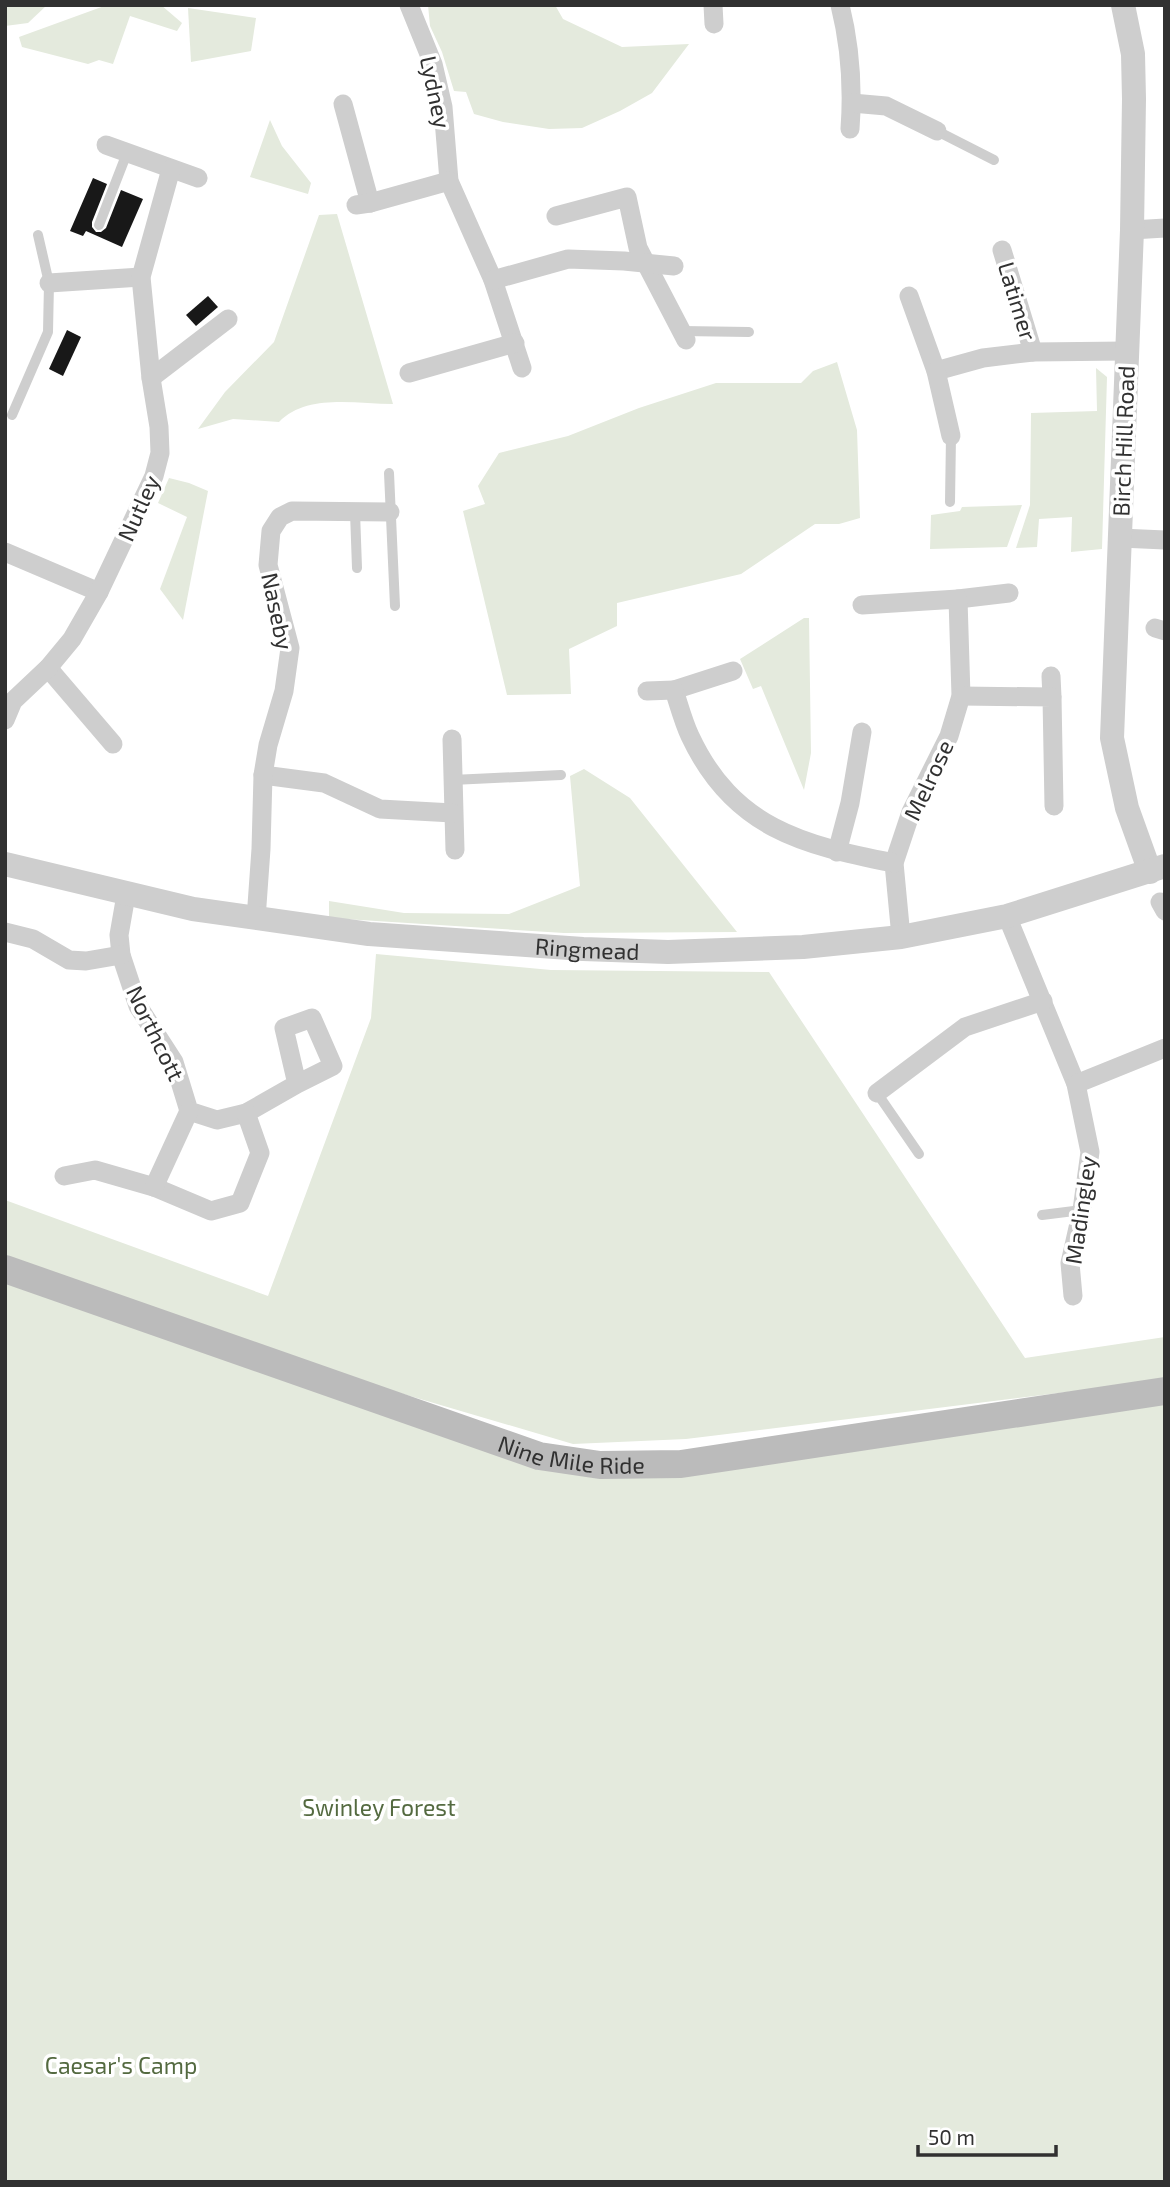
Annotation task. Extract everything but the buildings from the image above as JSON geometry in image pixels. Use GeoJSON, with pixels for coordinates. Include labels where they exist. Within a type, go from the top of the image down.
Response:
{"type":"FeatureCollection","features":[{"type":"Feature","properties":{"kind":"main road","name":"Nine Mile Ride"},"geometry":{"type":"LineString","coordinates":[[5,1269],[539,1456],[600,1465],[681,1464],[1165,1391]]}},
{"type":"Feature","properties":{"kind":"street","name":"Lydney"},"geometry":{"type":"LineString","coordinates":[[409,5],[433,64],[443,107],[449,181],[494,280],[522,368]]}},
{"type":"Feature","properties":{"kind":"street"},"geometry":{"type":"LineString","coordinates":[[840,5],[847,33],[852,103],[850,129]]}},
{"type":"Feature","properties":{"kind":"street","name":"Birch Hill Road"},"geometry":{"type":"LineString","coordinates":[[1122,5],[1133,54],[1135,99],[1112,738],[1127,808],[1158,869]]}},
{"type":"Feature","properties":{"kind":"street"},"geometry":{"type":"LineString","coordinates":[[852,103],[886,106],[937,131]]}},
{"type":"Feature","properties":{"kind":"street"},"geometry":{"type":"LineString","coordinates":[[343,104],[363,204],[449,181]]}},
{"type":"Feature","properties":{"kind":"street"},"geometry":{"type":"LineString","coordinates":[[106,145],[198,178]]}},
{"type":"Feature","properties":{"kind":"street","name":"Nutley"},"geometry":{"type":"LineString","coordinates":[[5,720],[13,701],[48,668],[72,639],[99,592],[154,476],[160,453],[142,277],[171,169]]}},
{"type":"Feature","properties":{"kind":"street"},"geometry":{"type":"LineString","coordinates":[[556,216],[627,197],[638,248],[683,336]]}},
{"type":"Feature","properties":{"kind":"street"},"geometry":{"type":"LineString","coordinates":[[1132,230],[1165,228]]}},
{"type":"Feature","properties":{"kind":"street","name":"Latimer"},"geometry":{"type":"LineString","coordinates":[[1003,250],[1033,352]]}},
{"type":"Feature","properties":{"kind":"street"},"geometry":{"type":"LineString","coordinates":[[494,280],[568,259],[674,266]]}},
{"type":"Feature","properties":{"kind":"street"},"geometry":{"type":"LineString","coordinates":[[49,283],[142,277]]}},
{"type":"Feature","properties":{"kind":"street"},"geometry":{"type":"LineString","coordinates":[[909,296],[936,371],[951,436]]}},
{"type":"Feature","properties":{"kind":"street"},"geometry":{"type":"LineString","coordinates":[[151,378],[228,319]]}},
{"type":"Feature","properties":{"kind":"street"},"geometry":{"type":"LineString","coordinates":[[409,373],[515,343]]}},
{"type":"Feature","properties":{"kind":"street","name":"Latimer"},"geometry":{"type":"LineString","coordinates":[[936,371],[983,358],[1033,352],[1126,351]]}},
{"type":"Feature","properties":{"kind":"street","name":"Naseby"},"geometry":{"type":"LineString","coordinates":[[256,919],[263,775],[268,745],[284,691],[290,648],[268,565],[271,531],[280,517],[292,511],[390,512]]}},
{"type":"Feature","properties":{"kind":"street"},"geometry":{"type":"LineString","coordinates":[[1120,538],[1165,540]]}},
{"type":"Feature","properties":{"kind":"street"},"geometry":{"type":"LineString","coordinates":[[5,552],[99,592]]}},
{"type":"Feature","properties":{"kind":"street"},"geometry":{"type":"LineString","coordinates":[[862,605],[1009,593]]}},
{"type":"Feature","properties":{"kind":"street","name":"Melrose"},"geometry":{"type":"LineString","coordinates":[[901,937],[894,863],[911,812],[949,736],[961,696],[958,599]]}},
{"type":"Feature","properties":{"kind":"street"},"geometry":{"type":"LineString","coordinates":[[48,668],[113,744]]}},
{"type":"Feature","properties":{"kind":"street"},"geometry":{"type":"LineString","coordinates":[[647,691],[674,690],[733,671]]}},
{"type":"Feature","properties":{"kind":"street"},"geometry":{"type":"LineString","coordinates":[[1051,676],[1054,806]]}},
{"type":"Feature","properties":{"kind":"street"},"geometry":{"type":"LineString","coordinates":[[674,690],[689,734],[706,766],[727,794],[751,814],[792,837],[837,852],[894,863]]}},
{"type":"Feature","properties":{"kind":"street"},"geometry":{"type":"LineString","coordinates":[[961,696],[1052,697]]}},
{"type":"Feature","properties":{"kind":"street"},"geometry":{"type":"LineString","coordinates":[[837,852],[850,803],[862,732]]}},
{"type":"Feature","properties":{"kind":"street"},"geometry":{"type":"LineString","coordinates":[[452,739],[455,850]]}},
{"type":"Feature","properties":{"kind":"street"},"geometry":{"type":"LineString","coordinates":[[263,775],[324,783],[380,809],[453,813]]}},
{"type":"Feature","properties":{"kind":"street","name":"Ringmead"},"geometry":{"type":"LineString","coordinates":[[5,864],[193,909],[369,934],[583,949],[668,951],[803,947],[901,937],[1007,916],[1158,869]]}},
{"type":"Feature","properties":{"kind":"street","name":"Northcott"},"geometry":{"type":"LineString","coordinates":[[126,895],[119,935],[121,955],[138,1006],[174,1062],[190,1111],[153,1187]]}},
{"type":"Feature","properties":{"kind":"street","name":"Madingley"},"geometry":{"type":"LineString","coordinates":[[1007,916],[1076,1084],[1090,1152],[1082,1210],[1070,1263],[1073,1296]]}},
{"type":"Feature","properties":{"kind":"street"},"geometry":{"type":"LineString","coordinates":[[5,932],[33,939],[69,960],[86,961],[121,955]]}},
{"type":"Feature","properties":{"kind":"street"},"geometry":{"type":"LineString","coordinates":[[877,1093],[965,1027],[1043,1002]]}},
{"type":"Feature","properties":{"kind":"street"},"geometry":{"type":"LineString","coordinates":[[1076,1084],[1165,1048]]}},
{"type":"Feature","properties":{"kind":"street","name":"Northcott"},"geometry":{"type":"LineString","coordinates":[[190,1111],[217,1120],[246,1113],[297,1084]]}},
{"type":"Feature","properties":{"kind":"street"},"geometry":{"type":"LineString","coordinates":[[64,1176],[95,1170],[153,1187],[211,1211],[240,1203],[260,1153],[246,1113]]}},
{"type":"Feature","properties":{"kind":"lane"},"geometry":{"type":"LineString","coordinates":[[937,131],[994,160]]}},
{"type":"Feature","properties":{"kind":"lane"},"geometry":{"type":"LineString","coordinates":[[99,225],[127,153]]}},
{"type":"Feature","properties":{"kind":"lane"},"geometry":{"type":"LineString","coordinates":[[12,415],[48,332],[49,283],[38,235]]}},
{"type":"Feature","properties":{"kind":"lane"},"geometry":{"type":"LineString","coordinates":[[683,336],[749,332]]}},
{"type":"Feature","properties":{"kind":"lane"},"geometry":{"type":"LineString","coordinates":[[950,502],[951,436]]}},
{"type":"Feature","properties":{"kind":"lane"},"geometry":{"type":"LineString","coordinates":[[389,473],[395,606]]}},
{"type":"Feature","properties":{"kind":"lane"},"geometry":{"type":"LineString","coordinates":[[355,512],[356,568]]}},
{"type":"Feature","properties":{"kind":"lane"},"geometry":{"type":"LineString","coordinates":[[452,780],[561,775]]}},
{"type":"Feature","properties":{"kind":"lane"},"geometry":{"type":"LineString","coordinates":[[877,1093],[919,1154]]}},
{"type":"Feature","properties":{"kind":"lane"},"geometry":{"type":"LineString","coordinates":[[1042,1215],[1082,1210]]}},
{"type":"Feature","properties":{"kind":"green space"},"geometry":{"type":"Polygon","coordinates":[[[5,5],[47,5],[28,23],[5,26],[5,5]]]}},
{"type":"Feature","properties":{"kind":"green space"},"geometry":{"type":"Polygon","coordinates":[[[107,5],[161,5],[182,23],[177,31],[130,16],[113,64],[99,60],[88,64],[22,47],[19,37],[107,5]]]}},
{"type":"Feature","properties":{"kind":"green space"},"geometry":{"type":"Polygon","coordinates":[[[428,5],[555,5],[563,19],[622,47],[689,44],[652,93],[582,128],[549,129],[503,122],[474,114],[466,92],[454,91],[442,52],[430,26],[428,5]]]}},
{"type":"Feature","properties":{"kind":"green space"},"geometry":{"type":"Polygon","coordinates":[[[188,8],[256,18],[251,51],[191,62],[188,8]]]}},
{"type":"Feature","properties":{"kind":"green space"},"geometry":{"type":"Polygon","coordinates":[[[270,120],[282,146],[311,183],[308,194],[250,177],[270,120]]]}},
{"type":"Feature","properties":{"kind":"green space"},"geometry":{"type":"Polygon","coordinates":[[[337,214],[393,404],[333,402],[303,407],[279,422],[233,419],[198,429],[225,392],[274,342],[319,215],[337,214]]]}},
{"type":"Feature","properties":{"kind":"green space"},"geometry":{"type":"Polygon","coordinates":[[[837,362],[857,430],[860,518],[839,524],[815,524],[741,574],[617,603],[617,626],[569,649],[571,694],[507,695],[463,511],[485,504],[478,486],[499,453],[568,436],[639,408],[716,383],[801,383],[813,371],[837,362]]]}},
{"type":"Feature","properties":{"kind":"green space"},"geometry":{"type":"Polygon","coordinates":[[[1096,368],[1107,377],[1102,549],[1071,552],[1072,517],[1039,519],[1037,547],[1016,548],[1030,505],[1031,413],[1097,411],[1096,368]]]}},
{"type":"Feature","properties":{"kind":"green space"},"geometry":{"type":"Polygon","coordinates":[[[169,478],[208,491],[183,620],[160,589],[187,517],[158,503],[169,478]]]}},
{"type":"Feature","properties":{"kind":"green space"},"geometry":{"type":"Polygon","coordinates":[[[1022,505],[1007,547],[930,549],[931,515],[960,511],[962,507],[1022,505]]]}},
{"type":"Feature","properties":{"kind":"green space"},"geometry":{"type":"Polygon","coordinates":[[[804,618],[809,618],[811,753],[804,790],[761,686],[753,689],[740,659],[804,618]]]}},
{"type":"Feature","properties":{"kind":"green space"},"geometry":{"type":"Polygon","coordinates":[[[584,769],[630,798],[737,932],[564,933],[329,918],[329,901],[404,913],[509,914],[580,886],[570,776],[584,769]]]}},
{"type":"Feature","properties":{"kind":"green space"},"geometry":{"type":"Polygon","coordinates":[[[376,954],[551,970],[769,972],[1025,1358],[1165,1337],[1165,1380],[686,1439],[573,1444],[240,1346],[5,1258],[5,1200],[268,1296],[371,1018],[376,954]]]}},
{"type":"Feature","properties":{"kind":"green space","name":"Swinley Forest"},"geometry":{"type":"Polygon","coordinates":[[[5,1283],[566,1473],[1165,1400],[1165,2182],[5,2182],[5,1283]]]}},
{"type":"Feature","properties":{"kind":"park label","name":"Caesar's Camp"},"geometry":{"type":"Point","coordinates":[121,2065]}}]}
